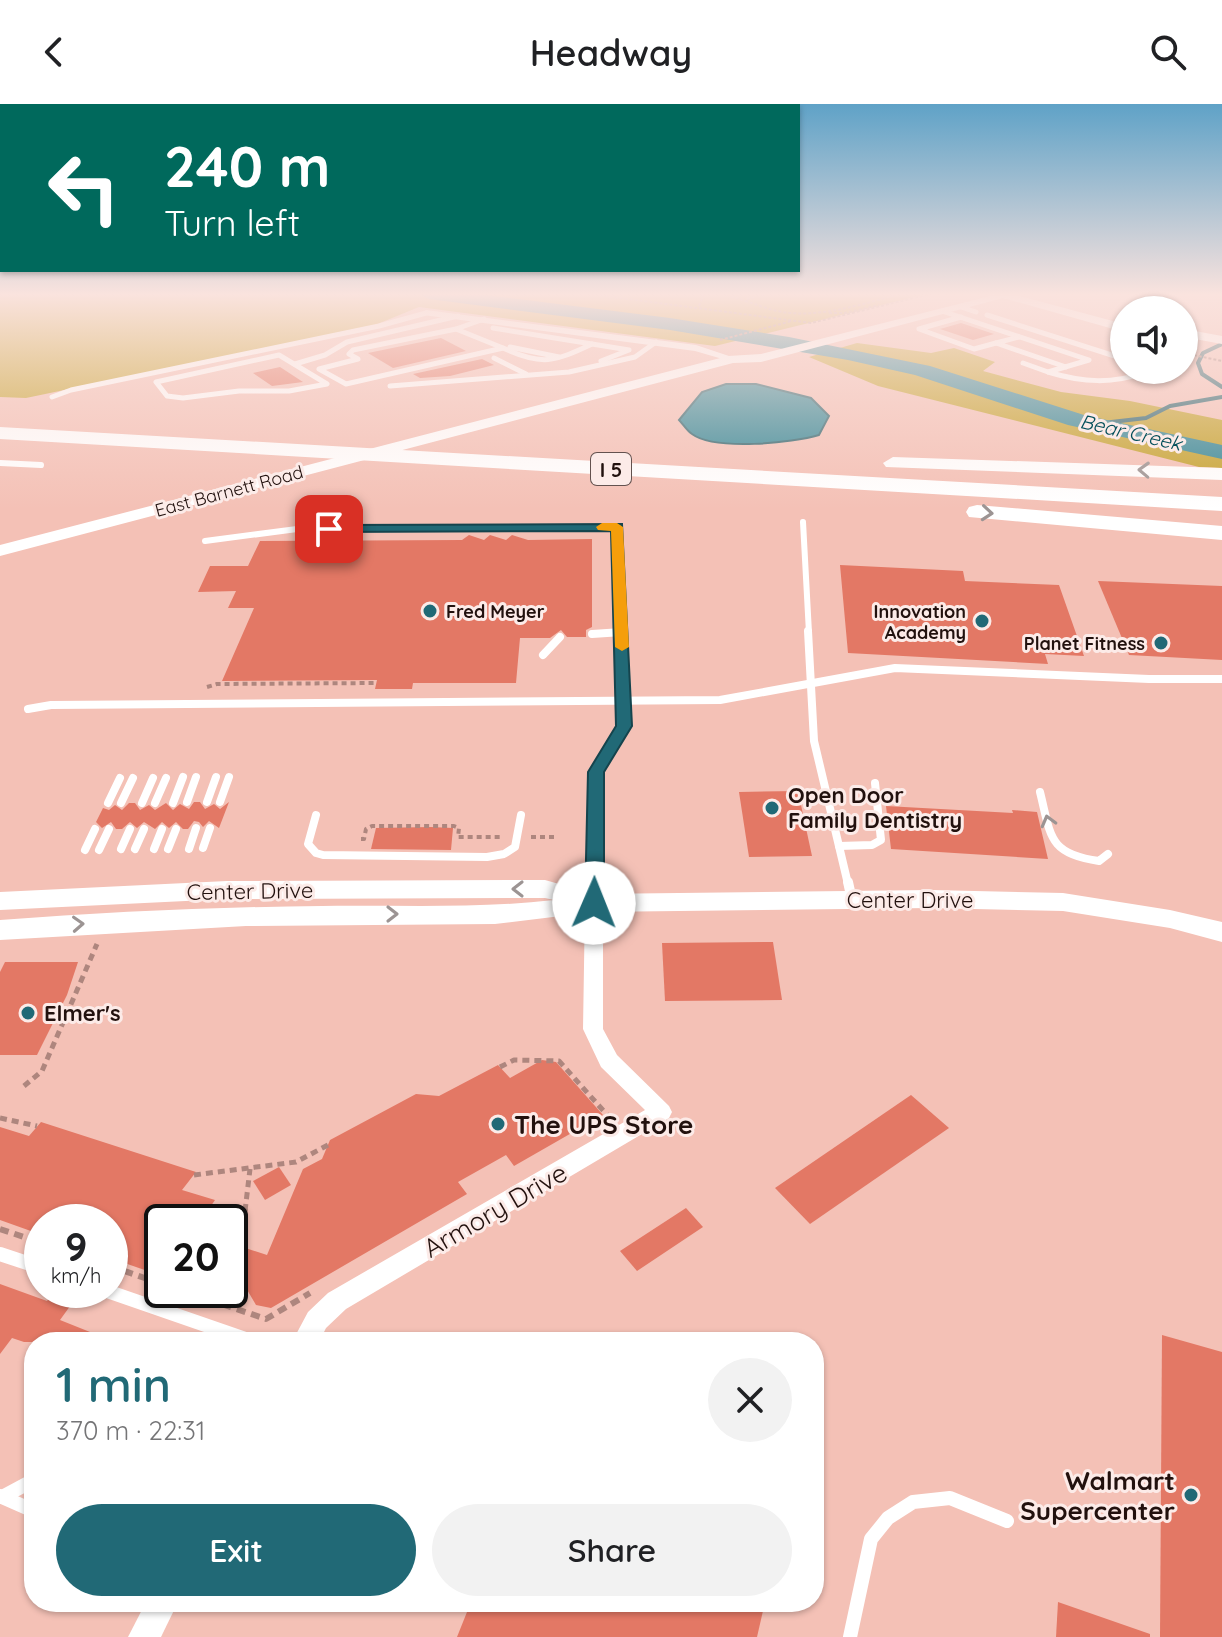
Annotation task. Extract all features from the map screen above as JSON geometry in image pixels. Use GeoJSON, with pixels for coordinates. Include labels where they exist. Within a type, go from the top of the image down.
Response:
{"type":"FeatureCollection","features":[{"type":"Feature","properties":{"kind":"highway","name":"I 5"},"geometry":{"type":"LineString","coordinates":[[0,425],[1222,495]]}},
{"type":"Feature","properties":{"kind":"highway","name":"I 5"},"geometry":{"type":"LineString","coordinates":[[0,433],[1222,504]]}},
{"type":"Feature","properties":{"kind":"highway"},"geometry":{"type":"LineString","coordinates":[[353,445],[845,461]]}},
{"type":"Feature","properties":{"kind":"highway"},"geometry":{"type":"LineString","coordinates":[[324,452],[1222,533]]}},
{"type":"Feature","properties":{"kind":"highway"},"geometry":{"type":"LineString","coordinates":[[876,462],[1222,474]]}},
{"type":"Feature","properties":{"kind":"main road","name":"East Barnett Road"},"geometry":{"type":"LineString","coordinates":[[0,551],[708,366]]}},
{"type":"Feature","properties":{"kind":"main road","name":"Center Drive"},"geometry":{"type":"LineString","coordinates":[[0,901],[227,890],[545,889],[594,903]]}},
{"type":"Feature","properties":{"kind":"main road","name":"Center Drive"},"geometry":{"type":"LineString","coordinates":[[0,930],[141,920],[298,915],[544,914],[594,903],[852,900],[1063,902],[1170,919],[1222,932]]}},
{"type":"Feature","properties":{"kind":"street","name":"Armory Drive"},"geometry":{"type":"LineString","coordinates":[[310,1332],[317,1320],[337,1301],[661,1112],[609,1061],[593,1029],[594,903]]}},
{"type":"Feature","properties":{"kind":"street"},"geometry":{"type":"LineString","coordinates":[[144,1637],[158,1612]]}},
{"type":"Feature","properties":{"kind":"lane"},"geometry":{"type":"LineString","coordinates":[[52,397],[71,390],[189,366]]}},
{"type":"Feature","properties":{"kind":"lane"},"geometry":{"type":"LineString","coordinates":[[231,366],[156,382],[167,396],[183,398],[239,391],[289,391],[327,384],[297,366]]}},
{"type":"Feature","properties":{"kind":"lane"},"geometry":{"type":"LineString","coordinates":[[332,366],[319,369],[346,384],[427,366]]}},
{"type":"Feature","properties":{"kind":"lane"},"geometry":{"type":"LineString","coordinates":[[509,366],[529,376]]}},
{"type":"Feature","properties":{"kind":"lane"},"geometry":{"type":"LineString","coordinates":[[554,366],[566,371],[585,366]]}},
{"type":"Feature","properties":{"kind":"lane"},"geometry":{"type":"LineString","coordinates":[[390,386],[439,384],[477,377],[529,376],[593,366]]}},
{"type":"Feature","properties":{"kind":"lane"},"geometry":{"type":"LineString","coordinates":[[1030,366],[1075,381],[1110,384]]}},
{"type":"Feature","properties":{"kind":"lane"},"geometry":{"type":"LineString","coordinates":[[1062,366],[1066,367]]}},
{"type":"Feature","properties":{"kind":"lane"},"geometry":{"type":"LineString","coordinates":[[1048,372],[1071,366]]}},
{"type":"Feature","properties":{"kind":"lane"},"geometry":{"type":"LineString","coordinates":[[0,463],[41,465]]}},
{"type":"Feature","properties":{"kind":"lane"},"geometry":{"type":"LineString","coordinates":[[803,522],[814,741],[852,900]]}},
{"type":"Feature","properties":{"kind":"lane"},"geometry":{"type":"LineString","coordinates":[[205,541],[297,529],[617,527],[625,701],[622,731],[596,772],[594,903]]}},
{"type":"Feature","properties":{"kind":"lane"},"geometry":{"type":"LineString","coordinates":[[592,634],[622,632]]}},
{"type":"Feature","properties":{"kind":"lane"},"geometry":{"type":"LineString","coordinates":[[543,655],[560,637]]}},
{"type":"Feature","properties":{"kind":"lane"},"geometry":{"type":"LineString","coordinates":[[28,709],[65,705],[720,700],[895,668],[1149,679],[1222,679]]}},
{"type":"Feature","properties":{"kind":"lane"},"geometry":{"type":"LineString","coordinates":[[173,803],[183,777]]}},
{"type":"Feature","properties":{"kind":"lane"},"geometry":{"type":"LineString","coordinates":[[187,802],[196,777]]}},
{"type":"Feature","properties":{"kind":"lane"},"geometry":{"type":"LineString","coordinates":[[207,802],[216,777]]}},
{"type":"Feature","properties":{"kind":"lane"},"geometry":{"type":"LineString","coordinates":[[220,802],[229,777]]}},
{"type":"Feature","properties":{"kind":"lane"},"geometry":{"type":"LineString","coordinates":[[108,803],[120,778]]}},
{"type":"Feature","properties":{"kind":"lane"},"geometry":{"type":"LineString","coordinates":[[121,803],[133,778]]}},
{"type":"Feature","properties":{"kind":"lane"},"geometry":{"type":"LineString","coordinates":[[142,803],[153,778]]}},
{"type":"Feature","properties":{"kind":"lane"},"geometry":{"type":"LineString","coordinates":[[155,803],[166,778]]}},
{"type":"Feature","properties":{"kind":"lane"},"geometry":{"type":"LineString","coordinates":[[839,846],[872,845],[881,840],[875,783]]}},
{"type":"Feature","properties":{"kind":"lane"},"geometry":{"type":"LineString","coordinates":[[1040,792],[1055,845],[1061,853],[1071,858],[1099,861],[1106,859],[1108,854]]}},
{"type":"Feature","properties":{"kind":"lane"},"geometry":{"type":"LineString","coordinates":[[316,815],[308,844],[310,849],[323,855],[487,857],[504,854],[515,847],[521,815]]}},
{"type":"Feature","properties":{"kind":"lane"},"geometry":{"type":"LineString","coordinates":[[189,849],[196,828]]}},
{"type":"Feature","properties":{"kind":"lane"},"geometry":{"type":"LineString","coordinates":[[203,848],[210,828]]}},
{"type":"Feature","properties":{"kind":"lane"},"geometry":{"type":"LineString","coordinates":[[85,850],[95,829]]}},
{"type":"Feature","properties":{"kind":"lane"},"geometry":{"type":"LineString","coordinates":[[99,850],[109,829]]}},
{"type":"Feature","properties":{"kind":"lane"},"geometry":{"type":"LineString","coordinates":[[121,849],[130,829]]}},
{"type":"Feature","properties":{"kind":"lane"},"geometry":{"type":"LineString","coordinates":[[135,849],[144,829]]}},
{"type":"Feature","properties":{"kind":"lane"},"geometry":{"type":"LineString","coordinates":[[154,849],[162,829]]}},
{"type":"Feature","properties":{"kind":"lane"},"geometry":{"type":"LineString","coordinates":[[168,849],[176,829]]}},
{"type":"Feature","properties":{"kind":"lane"},"geometry":{"type":"LineString","coordinates":[[0,1254],[24,1262]]}},
{"type":"Feature","properties":{"kind":"lane"},"geometry":{"type":"LineString","coordinates":[[128,1298],[225,1332]]}},
{"type":"Feature","properties":{"kind":"lane"},"geometry":{"type":"LineString","coordinates":[[1,1497],[24,1485]]}},
{"type":"Feature","properties":{"kind":"lane"},"geometry":{"type":"LineString","coordinates":[[1,1497],[24,1507]]}},
{"type":"Feature","properties":{"kind":"lane"},"geometry":{"type":"LineString","coordinates":[[850,1637],[871,1539],[888,1518],[913,1502],[950,1498],[1007,1521]]}},
{"type":"Feature","properties":{"kind":"path"},"geometry":{"type":"LineString","coordinates":[[196,691],[217,684],[376,683]]}},
{"type":"Feature","properties":{"kind":"path"},"geometry":{"type":"LineString","coordinates":[[350,839],[364,839],[366,829],[372,826],[454,826],[459,828],[458,837],[512,837]]}},
{"type":"Feature","properties":{"kind":"path"},"geometry":{"type":"LineString","coordinates":[[526,837],[557,837]]}},
{"type":"Feature","properties":{"kind":"path"},"geometry":{"type":"LineString","coordinates":[[24,1086],[42,1071],[100,937]]}},
{"type":"Feature","properties":{"kind":"path"},"geometry":{"type":"LineString","coordinates":[[500,1067],[514,1060],[544,1058],[559,1061],[609,1117],[595,1125]]}},
{"type":"Feature","properties":{"kind":"path"},"geometry":{"type":"LineString","coordinates":[[0,1118],[37,1126]]}},
{"type":"Feature","properties":{"kind":"path"},"geometry":{"type":"LineString","coordinates":[[194,1175],[296,1162],[328,1145]]}},
{"type":"Feature","properties":{"kind":"path"},"geometry":{"type":"LineString","coordinates":[[246,1204],[250,1169]]}},
{"type":"Feature","properties":{"kind":"path"},"geometry":{"type":"LineString","coordinates":[[0,1229],[24,1237]]}},
{"type":"Feature","properties":{"kind":"path"},"geometry":{"type":"LineString","coordinates":[[234,1308],[266,1319],[321,1287]]}},
{"type":"Feature","properties":{"kind":"shaded area"},"geometry":{"type":"Polygon","coordinates":[[[0,366],[181,366],[26,398],[0,397],[0,366]]]}},
{"type":"Feature","properties":{"kind":"shaded area"},"geometry":{"type":"Polygon","coordinates":[[[829,366],[990,366],[983,371],[1061,392],[1130,401],[1222,420],[1222,468],[1199,467],[878,386],[829,366]]]}},
{"type":"Feature","properties":{"kind":"water"},"geometry":{"type":"Polygon","coordinates":[[[726,384],[756,384],[811,398],[829,416],[819,435],[791,441],[735,444],[692,434],[679,420],[702,392],[726,384]]]}},
{"type":"Feature","properties":{"kind":"building"},"geometry":{"type":"Polygon","coordinates":[[[452,366],[492,366],[450,376],[420,378],[413,374],[452,366]]]}},
{"type":"Feature","properties":{"kind":"building"},"geometry":{"type":"Polygon","coordinates":[[[280,367],[303,382],[272,386],[253,373],[280,367]]]}},
{"type":"Feature","properties":{"kind":"building","name":"Fred Meyer"},"geometry":{"type":"Polygon","coordinates":[[[469,535],[484,540],[490,535],[506,540],[512,535],[528,540],[592,539],[592,627],[586,630],[586,637],[567,637],[561,630],[550,638],[520,638],[516,683],[413,683],[412,689],[375,689],[377,680],[222,681],[254,608],[228,608],[236,591],[198,592],[210,566],[248,566],[260,541],[462,540],[469,535]]]}},
{"type":"Feature","properties":{"kind":"building","name":"Innovation Academy"},"geometry":{"type":"Polygon","coordinates":[[[840,565],[963,571],[965,581],[1059,585],[1084,656],[1045,654],[1048,664],[848,653],[840,565]]]}},
{"type":"Feature","properties":{"kind":"building"},"geometry":{"type":"Polygon","coordinates":[[[1098,581],[1222,586],[1222,660],[1129,655],[1098,581]]]}},
{"type":"Feature","properties":{"kind":"building"},"geometry":{"type":"Polygon","coordinates":[[[798,791],[812,856],[749,857],[739,792],[798,791]]]}},
{"type":"Feature","properties":{"kind":"building"},"geometry":{"type":"Polygon","coordinates":[[[194,802],[200,802],[205,809],[214,804],[220,809],[229,802],[219,828],[209,821],[203,827],[194,821],[188,829],[183,829],[176,822],[169,828],[162,822],[155,829],[144,822],[137,828],[130,822],[122,829],[116,829],[111,822],[102,828],[96,822],[103,808],[109,810],[115,805],[122,810],[129,803],[135,803],[140,810],[149,805],[155,810],[166,803],[173,810],[180,804],[189,809],[194,802]]]}},
{"type":"Feature","properties":{"kind":"building"},"geometry":{"type":"Polygon","coordinates":[[[886,806],[1037,812],[1048,859],[891,849],[886,806]]]}},
{"type":"Feature","properties":{"kind":"building"},"geometry":{"type":"Polygon","coordinates":[[[376,828],[453,828],[451,850],[371,849],[376,828]]]}},
{"type":"Feature","properties":{"kind":"building"},"geometry":{"type":"Polygon","coordinates":[[[773,942],[782,1000],[665,1001],[662,943],[773,942]]]}},
{"type":"Feature","properties":{"kind":"building","name":"Elmer's"},"geometry":{"type":"Polygon","coordinates":[[[5,962],[78,962],[67,995],[37,1055],[0,1055],[0,972],[5,962]]]}},
{"type":"Feature","properties":{"kind":"building"},"geometry":{"type":"Polygon","coordinates":[[[542,1060],[556,1062],[603,1115],[514,1166],[506,1155],[458,1182],[467,1194],[271,1308],[256,1305],[248,1291],[248,1249],[267,1255],[303,1169],[322,1159],[330,1140],[416,1094],[439,1096],[498,1065],[510,1078],[542,1060]]]}},
{"type":"Feature","properties":{"kind":"building"},"geometry":{"type":"Polygon","coordinates":[[[911,1095],[949,1128],[810,1224],[775,1188],[911,1095]]]}},
{"type":"Feature","properties":{"kind":"building"},"geometry":{"type":"Polygon","coordinates":[[[41,1122],[196,1172],[182,1190],[215,1200],[212,1204],[144,1204],[144,1270],[128,1264],[128,1204],[24,1204],[24,1229],[0,1220],[0,1127],[29,1136],[41,1122]]]}},
{"type":"Feature","properties":{"kind":"building"},"geometry":{"type":"Polygon","coordinates":[[[279,1167],[291,1185],[265,1200],[253,1181],[279,1167]]]}},
{"type":"Feature","properties":{"kind":"building"},"geometry":{"type":"Polygon","coordinates":[[[686,1208],[703,1227],[637,1271],[620,1251],[686,1208]]]}},
{"type":"Feature","properties":{"kind":"building"},"geometry":{"type":"Polygon","coordinates":[[[0,1284],[24,1293],[24,1308],[69,1308],[60,1320],[90,1332],[24,1332],[24,1342],[12,1338],[0,1354],[0,1284]]]}},
{"type":"Feature","properties":{"kind":"building","name":"Walmart Supercenter"},"geometry":{"type":"Polygon","coordinates":[[[1162,1335],[1222,1352],[1222,1637],[1160,1637],[1162,1335]]]}},
{"type":"Feature","properties":{"kind":"building"},"geometry":{"type":"Polygon","coordinates":[[[1058,1602],[1150,1634],[1150,1637],[1056,1637],[1058,1602]]]}},
{"type":"Feature","properties":{"kind":"building"},"geometry":{"type":"Polygon","coordinates":[[[467,1612],[763,1612],[757,1637],[457,1637],[467,1612]]]}},
{"type":"Feature","properties":{"kind":"waterway","name":"Bear Creek"},"geometry":{"type":"LineString","coordinates":[[898,366],[1076,420],[1222,452]]}},
{"type":"Feature","properties":{"kind":"waterway"},"geometry":{"type":"LineString","coordinates":[[1199,366],[1202,374],[1222,387]]}},
{"type":"Feature","properties":{"kind":"waterway"},"geometry":{"type":"LineString","coordinates":[[1094,424],[1146,418],[1170,406],[1222,397]]}},
{"type":"Feature","properties":{"kind":"slow traffic"},"geometry":{"type":"LineString","coordinates":[[602,527],[617,527],[622,647]]}},
{"type":"Feature","properties":{"kind":"place","name":"Fred Meyer"},"geometry":{"type":"Point","coordinates":[430,611]}},
{"type":"Feature","properties":{"kind":"place","name":"Innovation Academy"},"geometry":{"type":"Point","coordinates":[982,621]}},
{"type":"Feature","properties":{"kind":"place","name":"Planet Fitness"},"geometry":{"type":"Point","coordinates":[1161,643]}},
{"type":"Feature","properties":{"kind":"place","name":"Open Door Family Dentistry"},"geometry":{"type":"Point","coordinates":[772,808]}},
{"type":"Feature","properties":{"kind":"place","name":"Elmer's"},"geometry":{"type":"Point","coordinates":[28,1013]}},
{"type":"Feature","properties":{"kind":"place","name":"The UPS Store"},"geometry":{"type":"Point","coordinates":[498,1124]}},
{"type":"Feature","properties":{"kind":"place","name":"Walmart Supercenter"},"geometry":{"type":"Point","coordinates":[1191,1495]}},
{"type":"Feature","properties":{"kind":"route"},"geometry":{"type":"LineString","coordinates":[[329,529],[617,527],[624,726],[596,772],[594,903]]}}]}
